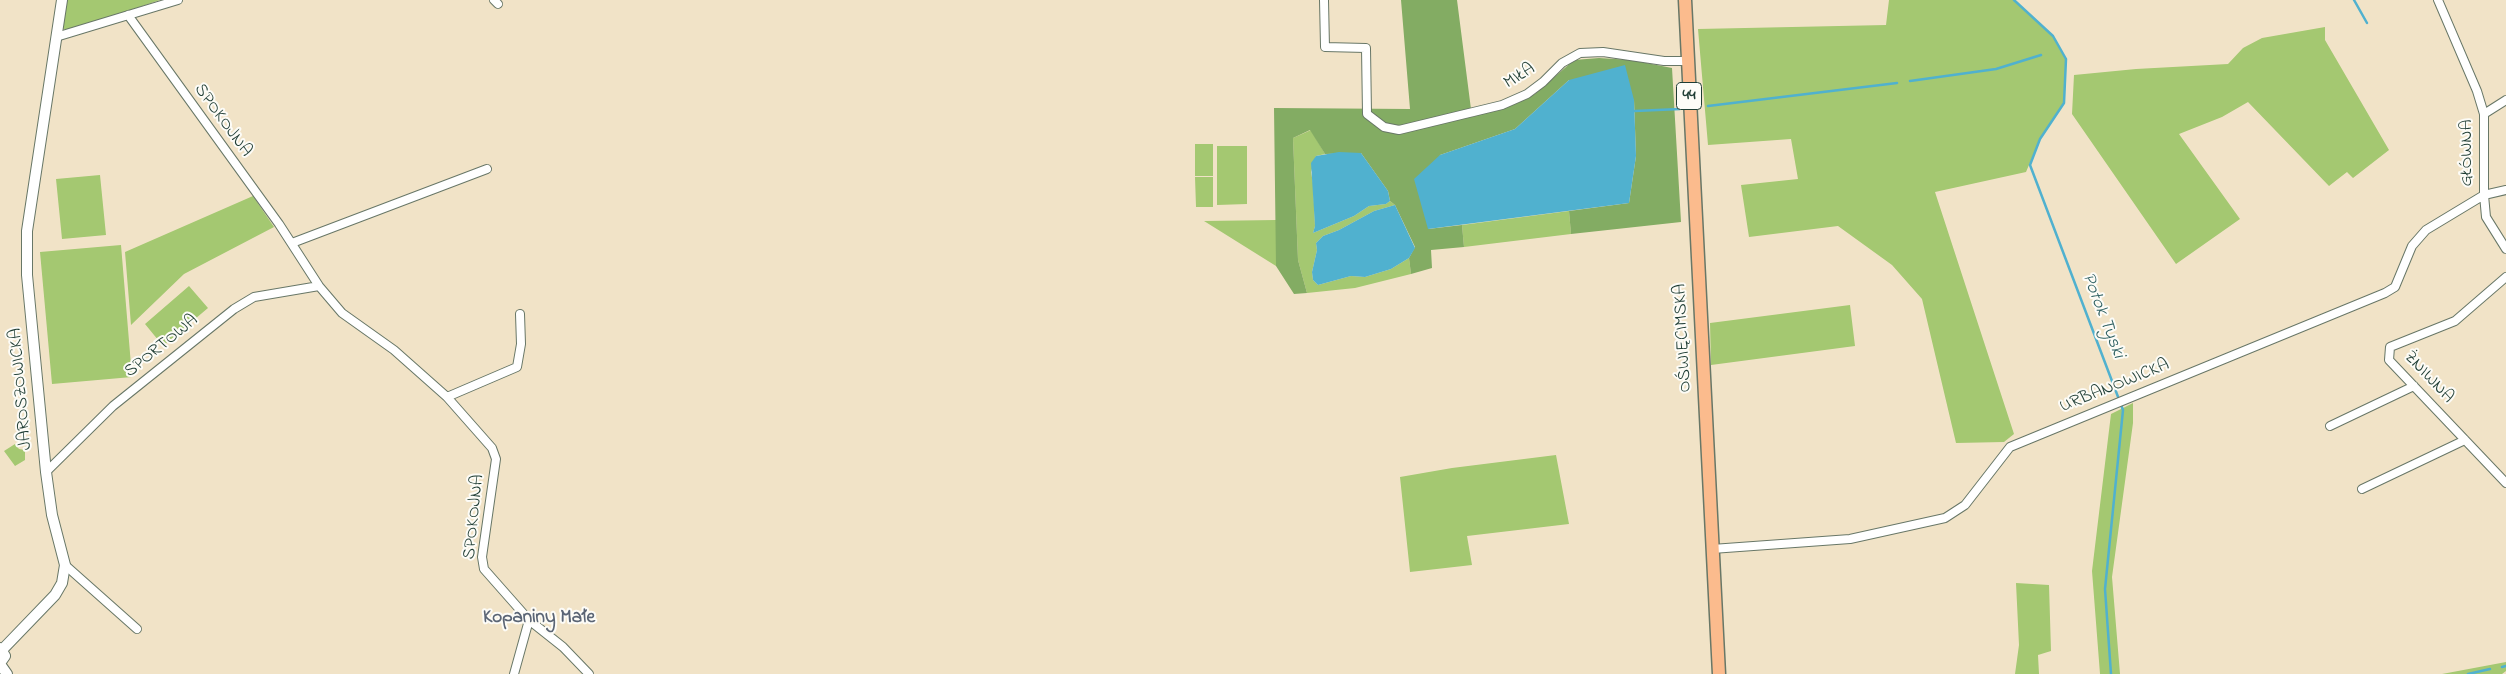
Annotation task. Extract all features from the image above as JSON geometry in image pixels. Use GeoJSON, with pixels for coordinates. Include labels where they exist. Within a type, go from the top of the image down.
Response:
{"type":"FeatureCollection","features":[{"type":"Feature","properties":{"kind":"highway","name":"OŚWIĘCIMSKA"},"geometry":{"type":"LineString","coordinates":[[1685,0],[1719,674]]}},
{"type":"Feature","properties":{"kind":"street","name":"JAROSZOWICKA"},"geometry":{"type":"LineString","coordinates":[[1,649],[56,595],[62,583],[65,565],[52,516],[46,472],[27,275],[28,232],[62,0]]}},
{"type":"Feature","properties":{"kind":"street"},"geometry":{"type":"LineString","coordinates":[[56,36],[178,0]]}},
{"type":"Feature","properties":{"kind":"street","name":"MIŁA"},"geometry":{"type":"LineString","coordinates":[[1324,0],[1325,46],[1366,48],[1367,114],[1384,127],[1399,130],[1502,104],[1526,94],[1543,82],[1562,63],[1580,54],[1603,52],[1664,61],[1688,61]]}},
{"type":"Feature","properties":{"kind":"street","name":"GŁÓWNA"},"geometry":{"type":"LineString","coordinates":[[2438,0],[2478,91],[2484,114],[2484,195],[2486,218],[2506,249]]}},
{"type":"Feature","properties":{"kind":"street","name":"SPOKOJNA"},"geometry":{"type":"LineString","coordinates":[[128,16],[292,244],[319,286],[342,313],[394,350],[447,397],[492,448],[496,459],[482,557],[484,568],[529,620],[563,647],[589,674]]}},
{"type":"Feature","properties":{"kind":"street"},"geometry":{"type":"LineString","coordinates":[[2484,114],[2506,100]]}},
{"type":"Feature","properties":{"kind":"street"},"geometry":{"type":"LineString","coordinates":[[292,244],[487,168]]}},
{"type":"Feature","properties":{"kind":"street","name":"URBANOWICKA"},"geometry":{"type":"LineString","coordinates":[[1712,549],[1850,539],[1946,518],[1965,505],[2010,447],[2292,330],[2354,308],[2392,290],[2398,283],[2408,254],[2418,238],[2442,219],[2484,195],[2506,190]]}},
{"type":"Feature","properties":{"kind":"street","name":"ŻNIWNA"},"geometry":{"type":"LineString","coordinates":[[2506,277],[2455,321],[2390,347],[2390,360],[2506,483]]}},
{"type":"Feature","properties":{"kind":"street","name":"SPORTOWA"},"geometry":{"type":"LineString","coordinates":[[46,472],[113,406],[234,309],[254,297],[319,286]]}},
{"type":"Feature","properties":{"kind":"street"},"geometry":{"type":"LineString","coordinates":[[447,397],[517,367],[521,344],[520,314]]}},
{"type":"Feature","properties":{"kind":"street"},"geometry":{"type":"LineString","coordinates":[[2330,426],[2414,386]]}},
{"type":"Feature","properties":{"kind":"street"},"geometry":{"type":"LineString","coordinates":[[2362,489],[2465,440]]}},
{"type":"Feature","properties":{"kind":"street"},"geometry":{"type":"LineString","coordinates":[[65,565],[137,630]]}},
{"type":"Feature","properties":{"kind":"street"},"geometry":{"type":"LineString","coordinates":[[514,674],[529,620]]}},
{"type":"Feature","properties":{"kind":"street"},"geometry":{"type":"LineString","coordinates":[[1,649],[5,656],[0,663],[7,674]]}},
{"type":"Feature","properties":{"kind":"green space"},"geometry":{"type":"Polygon","coordinates":[[[66,0],[160,0],[69,31],[62,28],[66,0]]]}},
{"type":"Feature","properties":{"kind":"green space"},"geometry":{"type":"Polygon","coordinates":[[[1401,0],[1457,0],[1472,117],[1535,94],[1574,60],[1599,58],[1631,60],[1672,68],[1681,222],[1571,234],[1569,211],[1629,203],[1636,156],[1634,100],[1569,80],[1515,129],[1440,155],[1428,229],[1462,225],[1464,247],[1431,250],[1432,268],[1411,274],[1409,258],[1415,247],[1395,205],[1390,201],[1388,191],[1361,153],[1325,154],[1310,130],[1293,138],[1298,260],[1307,293],[1294,294],[1276,266],[1274,108],[1410,109],[1401,0]]]}},
{"type":"Feature","properties":{"kind":"green space"},"geometry":{"type":"Polygon","coordinates":[[[1889,0],[2014,0],[2053,36],[2066,59],[2064,103],[2040,139],[2026,172],[1935,192],[2014,434],[2004,442],[1956,443],[1922,299],[1892,265],[1838,226],[1749,237],[1741,185],[1798,179],[1791,139],[1708,145],[1698,29],[1886,25],[1889,0]]]}},
{"type":"Feature","properties":{"kind":"green space"},"geometry":{"type":"Polygon","coordinates":[[[2325,27],[2325,40],[2389,150],[2353,178],[2347,172],[2329,186],[2248,102],[2222,117],[2179,134],[2240,219],[2176,264],[2072,114],[2074,75],[2136,69],[2228,64],[2243,48],[2262,38],[2325,27]]]}},
{"type":"Feature","properties":{"kind":"green space"},"geometry":{"type":"Polygon","coordinates":[[[1311,130],[1325,154],[1316,156],[1311,172],[1315,226],[1313,233],[1354,216],[1369,206],[1386,204],[1390,201],[1395,205],[1374,211],[1339,230],[1323,236],[1316,243],[1317,250],[1312,272],[1313,280],[1318,285],[1351,276],[1365,277],[1391,269],[1409,258],[1411,274],[1355,288],[1307,293],[1298,260],[1293,138],[1311,130]]]}},
{"type":"Feature","properties":{"kind":"green space"},"geometry":{"type":"Polygon","coordinates":[[[1195,144],[1213,144],[1213,176],[1195,176],[1195,144]]]}},
{"type":"Feature","properties":{"kind":"green space"},"geometry":{"type":"Polygon","coordinates":[[[1217,146],[1247,146],[1247,204],[1217,205],[1217,146]]]}},
{"type":"Feature","properties":{"kind":"green space"},"geometry":{"type":"Polygon","coordinates":[[[100,175],[106,235],[62,239],[56,179],[100,175]]]}},
{"type":"Feature","properties":{"kind":"green space"},"geometry":{"type":"Polygon","coordinates":[[[1195,177],[1213,177],[1213,207],[1196,207],[1195,177]]]}},
{"type":"Feature","properties":{"kind":"green space"},"geometry":{"type":"Polygon","coordinates":[[[253,196],[274,227],[184,274],[131,325],[125,252],[253,196]]]}},
{"type":"Feature","properties":{"kind":"green space"},"geometry":{"type":"Polygon","coordinates":[[[1569,211],[1571,234],[1464,247],[1462,225],[1569,211]]]}},
{"type":"Feature","properties":{"kind":"green space"},"geometry":{"type":"Polygon","coordinates":[[[1276,220],[1276,266],[1204,221],[1276,220]]]}},
{"type":"Feature","properties":{"kind":"green space"},"geometry":{"type":"Polygon","coordinates":[[[121,245],[132,377],[52,384],[40,252],[121,245]]]}},
{"type":"Feature","properties":{"kind":"green space"},"geometry":{"type":"Polygon","coordinates":[[[189,286],[208,308],[163,346],[145,324],[189,286]]]}},
{"type":"Feature","properties":{"kind":"green space"},"geometry":{"type":"Polygon","coordinates":[[[1850,305],[1855,346],[1711,365],[1710,323],[1850,305]]]}},
{"type":"Feature","properties":{"kind":"green space"},"geometry":{"type":"Polygon","coordinates":[[[2133,403],[2133,423],[2112,577],[2120,674],[2100,674],[2092,571],[2111,414],[2133,403]]]}},
{"type":"Feature","properties":{"kind":"green space"},"geometry":{"type":"Polygon","coordinates":[[[15,444],[19,449],[25,450],[25,460],[15,466],[4,451],[15,444]]]}},
{"type":"Feature","properties":{"kind":"green space"},"geometry":{"type":"Polygon","coordinates":[[[1556,455],[1569,524],[1467,536],[1472,565],[1410,572],[1400,477],[1452,468],[1556,455]]]}},
{"type":"Feature","properties":{"kind":"green space"},"geometry":{"type":"Polygon","coordinates":[[[2016,583],[2049,585],[2051,651],[2038,655],[2039,674],[2015,674],[2019,645],[2016,583]]]}},
{"type":"Feature","properties":{"kind":"green space"},"geometry":{"type":"Polygon","coordinates":[[[2506,662],[2506,671],[2502,674],[2442,674],[2506,662]]]}},
{"type":"Feature","properties":{"kind":"water"},"geometry":{"type":"Polygon","coordinates":[[[1625,65],[1634,100],[1636,156],[1629,203],[1428,229],[1414,179],[1440,155],[1515,129],[1569,80],[1625,65]]]}},
{"type":"Feature","properties":{"kind":"water"},"geometry":{"type":"Polygon","coordinates":[[[1339,152],[1361,153],[1388,191],[1390,201],[1386,204],[1369,206],[1354,216],[1313,233],[1315,226],[1311,163],[1316,156],[1339,152]]]}},
{"type":"Feature","properties":{"kind":"water"},"geometry":{"type":"Polygon","coordinates":[[[1395,205],[1415,248],[1409,258],[1391,269],[1365,277],[1351,276],[1318,285],[1313,280],[1312,272],[1317,250],[1316,243],[1323,236],[1339,230],[1374,211],[1395,205]]]}},
{"type":"Feature","properties":{"kind":"waterway","name":"Potok Tyski"},"geometry":{"type":"LineString","coordinates":[[2014,0],[2053,36],[2066,59],[2064,103],[2040,139],[2030,165],[2123,410],[2105,589],[2111,674]]}},
{"type":"Feature","properties":{"kind":"waterway"},"geometry":{"type":"LineString","coordinates":[[2354,0],[2367,23]]}},
{"type":"Feature","properties":{"kind":"waterway"},"geometry":{"type":"LineString","coordinates":[[1910,81],[1996,69],[2041,55]]}},
{"type":"Feature","properties":{"kind":"waterway"},"geometry":{"type":"LineString","coordinates":[[1708,106],[1897,83]]}},
{"type":"Feature","properties":{"kind":"waterway"},"geometry":{"type":"LineString","coordinates":[[1635,111],[1680,109]]}},
{"type":"Feature","properties":{"kind":"waterway"},"geometry":{"type":"LineString","coordinates":[[2502,667],[2506,666]]}},
{"type":"Feature","properties":{"kind":"waterway"},"geometry":{"type":"LineString","coordinates":[[2468,674],[2490,669]]}},
{"type":"Feature","properties":{"kind":"district","name":"Kopaniny Małe"},"geometry":{"type":"Point","coordinates":[539,619]}}]}
